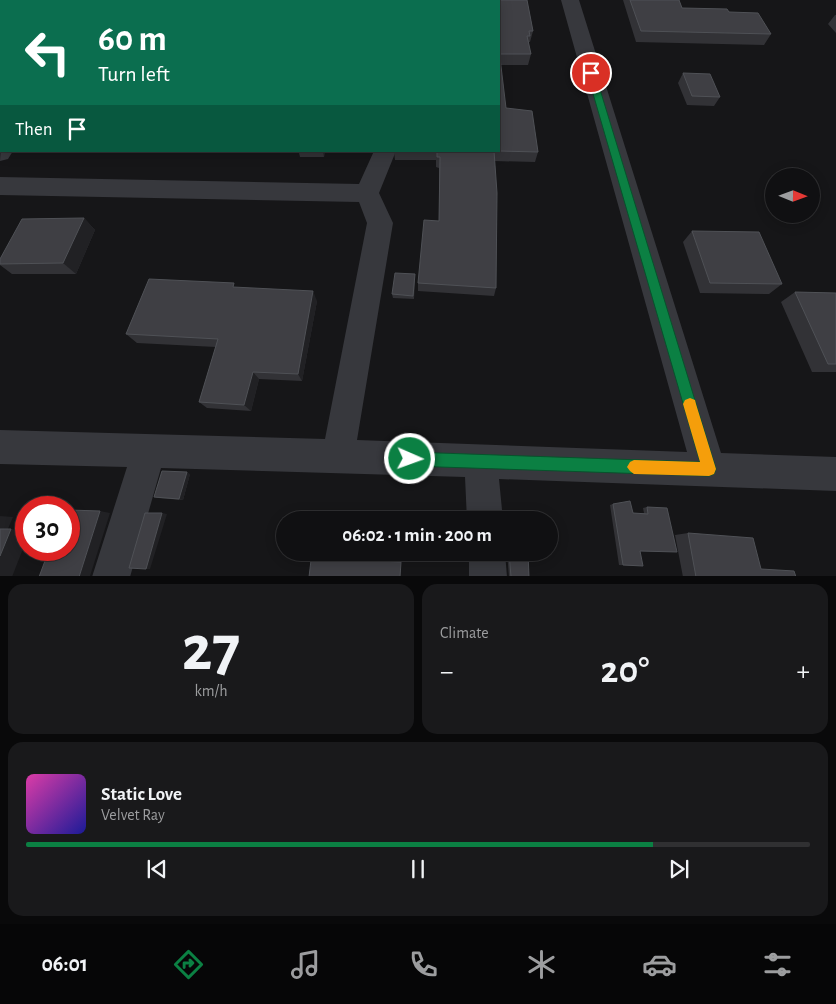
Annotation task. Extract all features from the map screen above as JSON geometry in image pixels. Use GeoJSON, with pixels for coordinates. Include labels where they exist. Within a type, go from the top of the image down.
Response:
{"type":"FeatureCollection","features":[{"type":"Feature","properties":{"kind":"street"},"geometry":{"type":"LineString","coordinates":[[570,0],[709,469]]}},
{"type":"Feature","properties":{"kind":"street"},"geometry":{"type":"LineString","coordinates":[[338,456],[380,223],[367,192],[385,152]]}},
{"type":"Feature","properties":{"kind":"street"},"geometry":{"type":"LineString","coordinates":[[0,186],[367,192]]}},
{"type":"Feature","properties":{"kind":"street"},"geometry":{"type":"LineString","coordinates":[[0,447],[338,456],[836,474]]}},
{"type":"Feature","properties":{"kind":"street"},"geometry":{"type":"LineString","coordinates":[[111,576],[149,451]]}},
{"type":"Feature","properties":{"kind":"street"},"geometry":{"type":"LineString","coordinates":[[481,461],[484,511]]}},
{"type":"Feature","properties":{"kind":"street"},"geometry":{"type":"LineString","coordinates":[[487,561],[488,576]]}},
{"type":"Feature","properties":{"kind":"building"},"geometry":{"type":"Polygon","coordinates":[[[500,0],[527,0],[533,31],[529,31],[530,36],[527,36],[531,54],[500,54],[500,0]]]}},
{"type":"Feature","properties":{"kind":"building"},"geometry":{"type":"Polygon","coordinates":[[[630,0],[679,0],[682,8],[727,9],[729,12],[758,13],[771,34],[641,31],[630,0]]]}},
{"type":"Feature","properties":{"kind":"building"},"geometry":{"type":"Polygon","coordinates":[[[500,58],[506,108],[532,111],[538,152],[500,151],[500,58]]]}},
{"type":"Feature","properties":{"kind":"building"},"geometry":{"type":"Polygon","coordinates":[[[683,73],[710,74],[720,97],[692,96],[683,73]]]}},
{"type":"Feature","properties":{"kind":"building"},"geometry":{"type":"Polygon","coordinates":[[[437,152],[494,152],[497,193],[496,288],[418,283],[424,220],[439,221],[440,157],[437,157],[437,152]]]}},
{"type":"Feature","properties":{"kind":"building"},"geometry":{"type":"Polygon","coordinates":[[[84,218],[63,263],[0,264],[0,259],[22,219],[84,218]]]}},
{"type":"Feature","properties":{"kind":"building"},"geometry":{"type":"Polygon","coordinates":[[[692,231],[759,232],[782,284],[710,283],[692,231]]]}},
{"type":"Feature","properties":{"kind":"building"},"geometry":{"type":"Polygon","coordinates":[[[395,273],[415,274],[413,296],[392,294],[395,273]]]}},
{"type":"Feature","properties":{"kind":"building"},"geometry":{"type":"Polygon","coordinates":[[[149,279],[234,283],[233,287],[313,291],[298,374],[253,372],[244,405],[199,402],[218,339],[126,334],[149,279]]]}},
{"type":"Feature","properties":{"kind":"building"},"geometry":{"type":"Polygon","coordinates":[[[795,292],[836,293],[836,364],[828,364],[795,292]]]}},
{"type":"Feature","properties":{"kind":"building"},"geometry":{"type":"Polygon","coordinates":[[[162,471],[187,472],[179,499],[154,497],[162,471]]]}},
{"type":"Feature","properties":{"kind":"building"},"geometry":{"type":"Polygon","coordinates":[[[630,501],[633,513],[648,514],[647,507],[667,508],[677,552],[640,551],[643,566],[623,565],[613,504],[630,501]]]}},
{"type":"Feature","properties":{"kind":"building"},"geometry":{"type":"Polygon","coordinates":[[[80,510],[100,511],[79,576],[39,576],[45,561],[80,561],[80,510]]]}},
{"type":"Feature","properties":{"kind":"building"},"geometry":{"type":"Polygon","coordinates":[[[145,513],[162,513],[146,569],[129,568],[145,513]]]}},
{"type":"Feature","properties":{"kind":"building"},"geometry":{"type":"Polygon","coordinates":[[[0,529],[11,529],[0,556],[0,529]]]}},
{"type":"Feature","properties":{"kind":"building"},"geometry":{"type":"Polygon","coordinates":[[[688,533],[753,538],[761,569],[794,571],[796,576],[696,576],[688,533]]]}},
{"type":"Feature","properties":{"kind":"building"},"geometry":{"type":"Polygon","coordinates":[[[311,561],[379,561],[401,562],[400,576],[309,576],[311,561]]]}},
{"type":"Feature","properties":{"kind":"building"},"geometry":{"type":"Polygon","coordinates":[[[510,561],[528,561],[529,576],[511,576],[510,561]]]}},
{"type":"Feature","properties":{"kind":"slow traffic"},"geometry":{"type":"LineString","coordinates":[[634,467],[709,469],[690,404]]}},
{"type":"Feature","properties":{"kind":"route"},"geometry":{"type":"LineString","coordinates":[[410,459],[709,469],[591,73]]}}]}
